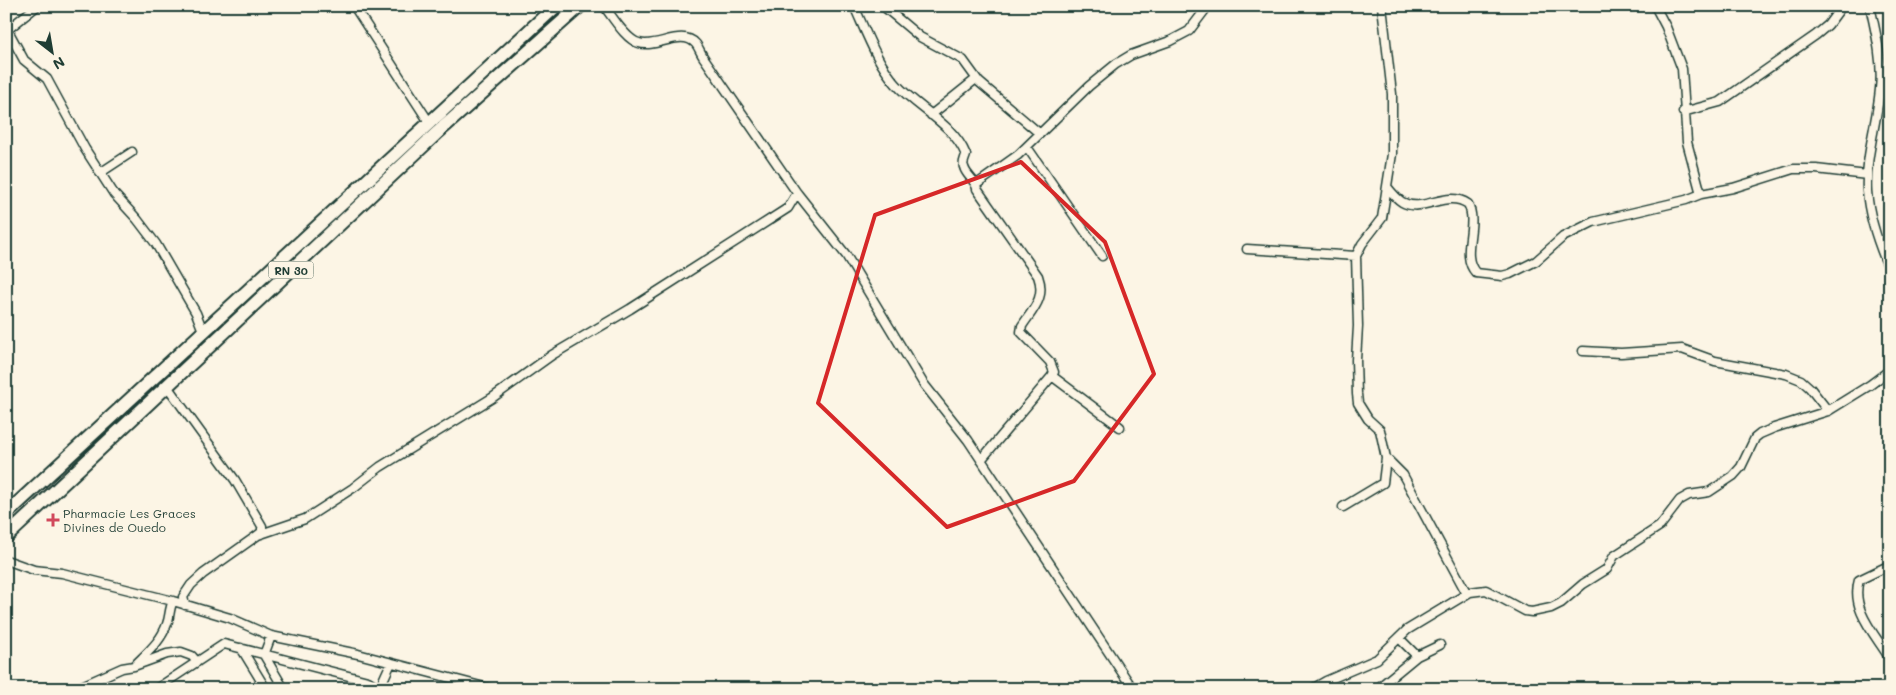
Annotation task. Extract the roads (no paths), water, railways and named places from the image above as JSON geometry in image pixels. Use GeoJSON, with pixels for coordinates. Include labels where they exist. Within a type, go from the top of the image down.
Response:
{"type":"FeatureCollection","features":[{"type":"Feature","properties":{"kind":"main road","name":"RN 30"},"geometry":{"type":"LineString","coordinates":[[6,514],[556,6]]}},
{"type":"Feature","properties":{"kind":"main road","name":"RN 30"},"geometry":{"type":"LineString","coordinates":[[6,537],[438,132],[580,6]]}},
{"type":"Feature","properties":{"kind":"street"},"geometry":{"type":"LineString","coordinates":[[37,6],[7,29],[24,60],[47,79],[63,110],[114,194],[137,219],[156,244],[196,313],[203,331]]}},
{"type":"Feature","properties":{"kind":"street"},"geometry":{"type":"LineString","coordinates":[[354,6],[429,122]]}},
{"type":"Feature","properties":{"kind":"street"},"geometry":{"type":"LineString","coordinates":[[604,6],[628,36],[639,44],[684,38],[696,44],[797,193],[846,255],[923,382],[968,440],[1133,689]]}},
{"type":"Feature","properties":{"kind":"street"},"geometry":{"type":"LineString","coordinates":[[854,6],[886,70],[912,100],[954,135],[966,155],[964,168],[977,184],[977,189],[1038,276],[1042,287],[1041,294],[1022,326],[1021,332],[1050,362],[1054,368],[1052,376],[981,460]]}},
{"type":"Feature","properties":{"kind":"street"},"geometry":{"type":"LineString","coordinates":[[883,6],[920,37],[958,56],[967,65],[976,79],[1039,133]]}},
{"type":"Feature","properties":{"kind":"street"},"geometry":{"type":"LineString","coordinates":[[977,184],[1018,155],[1089,86],[1116,64],[1131,55],[1170,41],[1189,31],[1208,6]]}},
{"type":"Feature","properties":{"kind":"street"},"geometry":{"type":"LineString","coordinates":[[1343,507],[1383,483],[1386,458],[1380,430],[1368,419],[1358,403],[1356,360],[1358,326],[1356,256],[1362,244],[1382,218],[1392,154],[1392,94],[1382,6]]}},
{"type":"Feature","properties":{"kind":"street"},"geometry":{"type":"LineString","coordinates":[[1655,6],[1666,27],[1682,69],[1684,79],[1683,112],[1687,142],[1701,194]]}},
{"type":"Feature","properties":{"kind":"street"},"geometry":{"type":"LineString","coordinates":[[1683,112],[1720,102],[1828,25],[1842,6]]}},
{"type":"Feature","properties":{"kind":"street"},"geometry":{"type":"LineString","coordinates":[[1870,6],[1876,33],[1881,88],[1867,175],[1870,216],[1890,271]]}},
{"type":"Feature","properties":{"kind":"street"},"geometry":{"type":"LineString","coordinates":[[932,115],[976,79]]}},
{"type":"Feature","properties":{"kind":"street"},"geometry":{"type":"LineString","coordinates":[[1027,147],[1102,256]]}},
{"type":"Feature","properties":{"kind":"street"},"geometry":{"type":"LineString","coordinates":[[100,173],[132,152]]}},
{"type":"Feature","properties":{"kind":"street"},"geometry":{"type":"LineString","coordinates":[[1388,188],[1404,203],[1422,205],[1454,198],[1468,204],[1472,213],[1469,260],[1472,268],[1476,274],[1502,276],[1536,261],[1563,237],[1593,222],[1686,200],[1701,194],[1733,188],[1793,169],[1816,169],[1867,175]]}},
{"type":"Feature","properties":{"kind":"street"},"geometry":{"type":"LineString","coordinates":[[258,535],[305,519],[353,488],[380,467],[492,398],[552,356],[630,310],[788,208],[797,193]]}},
{"type":"Feature","properties":{"kind":"street"},"geometry":{"type":"LineString","coordinates":[[1247,249],[1356,256]]}},
{"type":"Feature","properties":{"kind":"street"},"geometry":{"type":"LineString","coordinates":[[1583,351],[1629,353],[1672,348],[1682,349],[1715,360],[1786,374],[1802,380],[1818,396],[1828,412]]}},
{"type":"Feature","properties":{"kind":"street"},"geometry":{"type":"LineString","coordinates":[[1312,689],[1376,659],[1407,630],[1467,594],[1486,590],[1525,611],[1532,612],[1556,606],[1569,598],[1583,584],[1607,569],[1614,556],[1660,526],[1680,500],[1689,495],[1709,492],[1725,482],[1741,467],[1752,442],[1760,434],[1828,412],[1890,370]]}},
{"type":"Feature","properties":{"kind":"street"},"geometry":{"type":"LineString","coordinates":[[1052,376],[1120,427]]}},
{"type":"Feature","properties":{"kind":"street"},"geometry":{"type":"LineString","coordinates":[[167,386],[235,480],[262,526],[262,532],[203,574],[191,585],[183,597],[185,605]]}},
{"type":"Feature","properties":{"kind":"street"},"geometry":{"type":"LineString","coordinates":[[1386,458],[1403,475],[1467,594]]}},
{"type":"Feature","properties":{"kind":"street"},"geometry":{"type":"LineString","coordinates":[[6,560],[34,570],[62,573],[173,601],[230,618],[272,636],[391,663],[492,689]]}},
{"type":"Feature","properties":{"kind":"street"},"geometry":{"type":"LineString","coordinates":[[1890,565],[1859,580],[1856,588],[1857,601],[1862,614],[1890,659]]}},
{"type":"Feature","properties":{"kind":"street"},"geometry":{"type":"LineString","coordinates":[[134,666],[155,646],[162,636],[168,622],[169,610],[173,601]]}},
{"type":"Feature","properties":{"kind":"street"},"geometry":{"type":"LineString","coordinates":[[264,655],[272,636]]}},
{"type":"Feature","properties":{"kind":"street"},"geometry":{"type":"LineString","coordinates":[[1399,638],[1417,656]]}},
{"type":"Feature","properties":{"kind":"street"},"geometry":{"type":"LineString","coordinates":[[156,689],[224,644],[368,681],[381,688],[391,663]]}},
{"type":"Feature","properties":{"kind":"street"},"geometry":{"type":"LineString","coordinates":[[1377,689],[1417,656],[1440,644]]}},
{"type":"Feature","properties":{"kind":"street"},"geometry":{"type":"LineString","coordinates":[[241,648],[266,689]]}},
{"type":"Feature","properties":{"kind":"street"},"geometry":{"type":"LineString","coordinates":[[76,689],[122,668],[134,666],[167,654],[181,652],[192,656],[197,662]]}},
{"type":"Feature","properties":{"kind":"street"},"geometry":{"type":"LineString","coordinates":[[264,655],[284,689]]}},
{"type":"Feature","properties":{"kind":"place","name":"Pharmacie Les Graces Divines de Ouedo"},"geometry":{"type":"Point","coordinates":[53,520]}}]}
